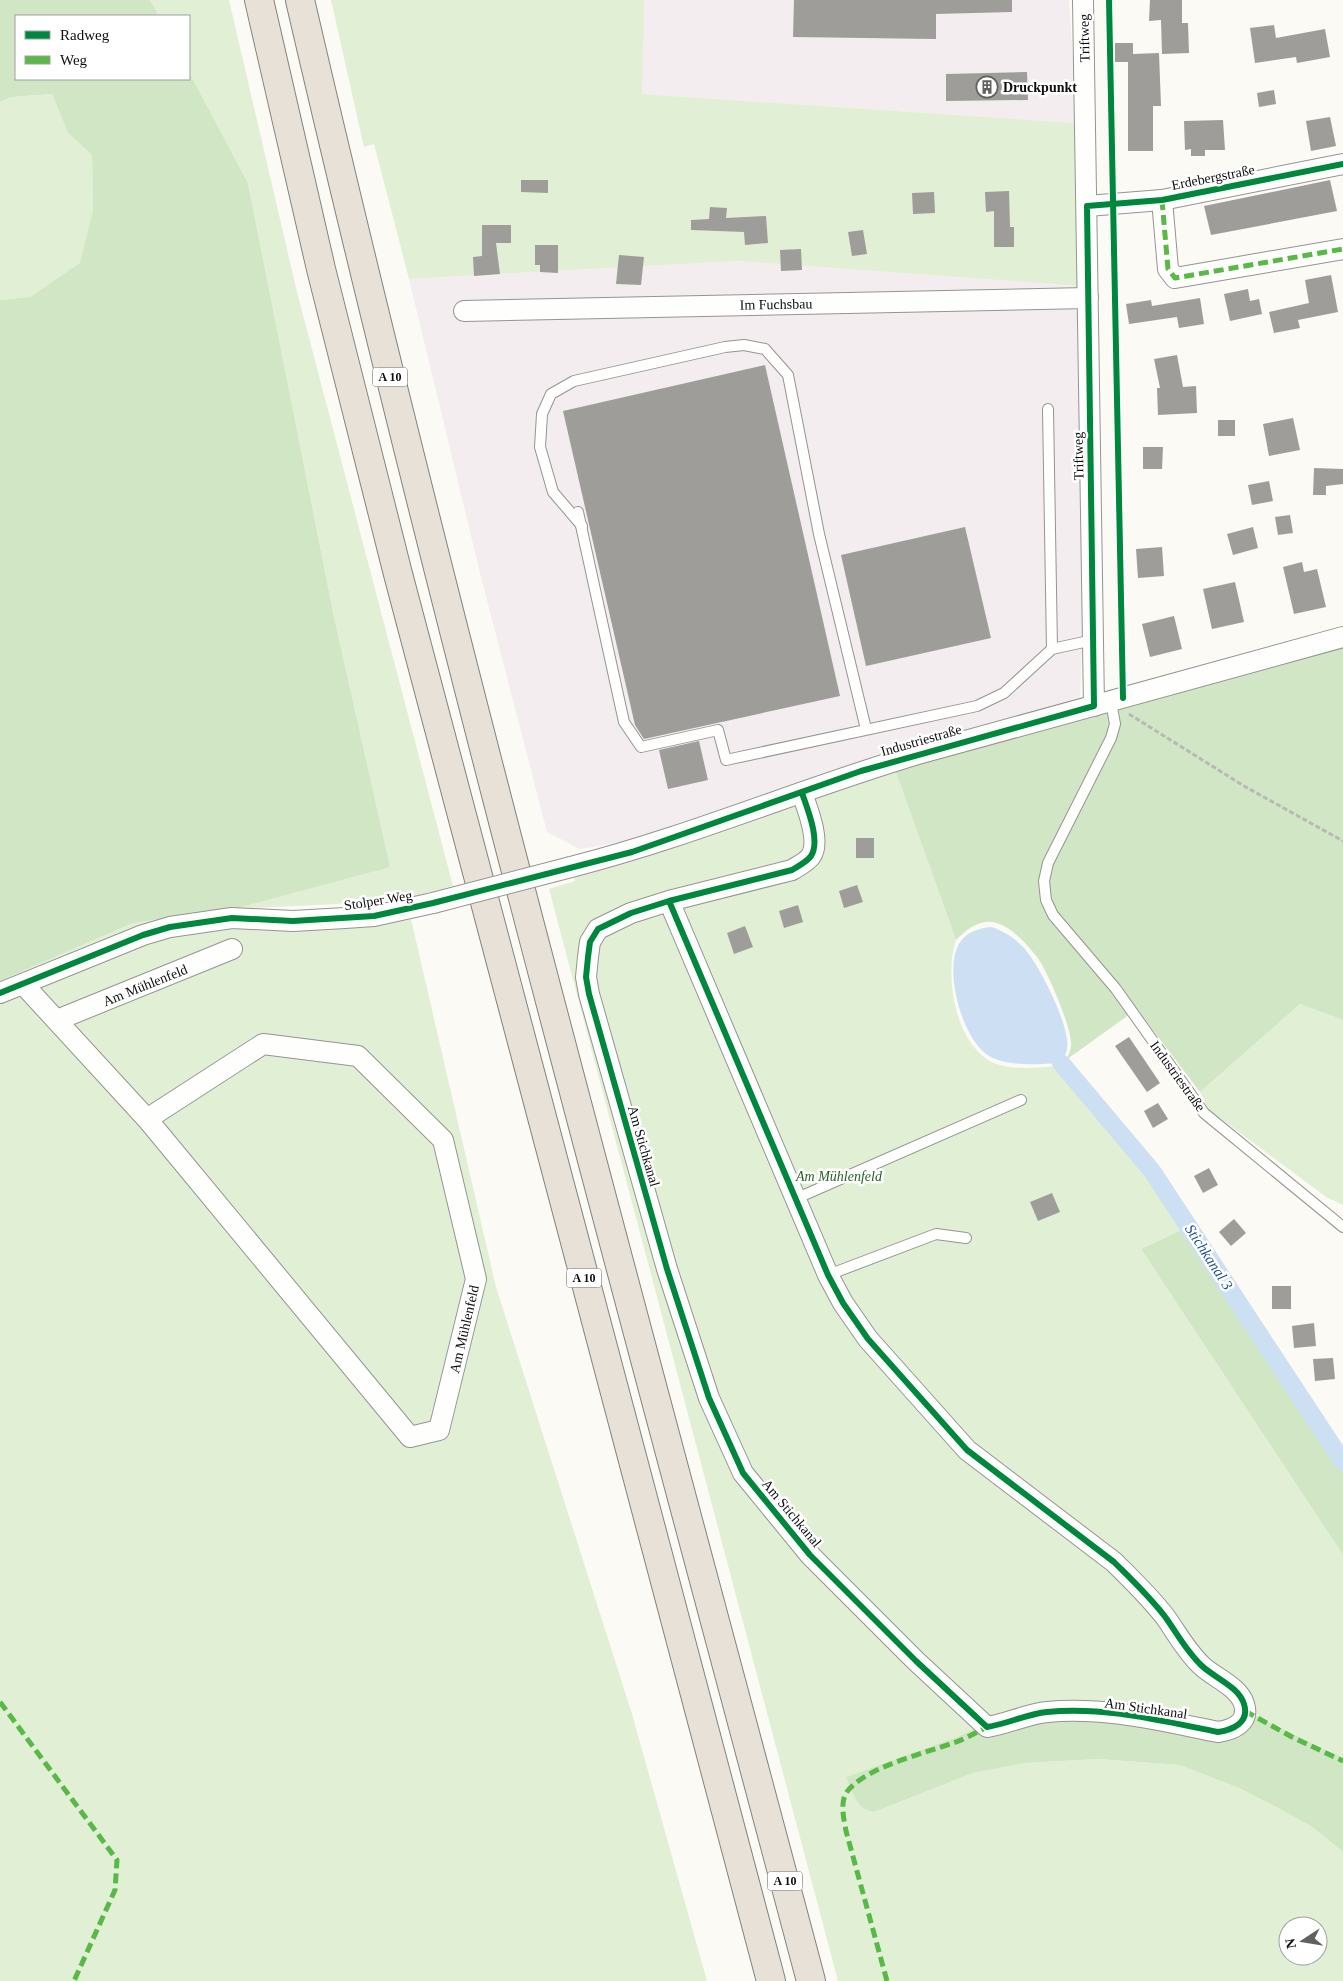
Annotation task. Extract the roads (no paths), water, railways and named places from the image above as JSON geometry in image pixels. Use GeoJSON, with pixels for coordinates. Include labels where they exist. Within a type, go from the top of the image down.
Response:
{"type":"FeatureCollection","features":[{"type":"Feature","properties":{"kind":"highway"},"geometry":{"type":"LineString","coordinates":[[255,0],[269,45]]}},
{"type":"Feature","properties":{"kind":"highway","name":"A 10"},"geometry":{"type":"LineString","coordinates":[[259,0],[321,268],[398,574],[771,1981]]}},
{"type":"Feature","properties":{"kind":"highway","name":"A 10"},"geometry":{"type":"LineString","coordinates":[[300,0],[372,309],[474,706],[811,1981]]}},
{"type":"Feature","properties":{"kind":"highway"},"geometry":{"type":"LineString","coordinates":[[307,0],[313,56]]}},
{"type":"Feature","properties":{"kind":"street","name":"Triftweg"},"geometry":{"type":"LineString","coordinates":[[1083,0],[1093,640],[1102,704]]}},
{"type":"Feature","properties":{"kind":"street","name":"Erdebergstraße"},"geometry":{"type":"LineString","coordinates":[[1087,206],[1162,200],[1343,164]]}},
{"type":"Feature","properties":{"kind":"street","name":"Erdebergstraße"},"geometry":{"type":"LineString","coordinates":[[1162,200],[1168,269],[1175,278],[1343,249]]}},
{"type":"Feature","properties":{"kind":"street","name":"Im Fuchsbau"},"geometry":{"type":"LineString","coordinates":[[464,311],[1088,298]]}},
{"type":"Feature","properties":{"kind":"street","name":"Industriestraße"},"geometry":{"type":"LineString","coordinates":[[759,808],[899,759],[1343,638]]}},
{"type":"Feature","properties":{"kind":"street","name":"Am Stichkanal"},"geometry":{"type":"LineString","coordinates":[[669,901],[795,1199],[828,1275],[843,1303],[868,1339],[968,1450],[1114,1562],[1159,1609],[1196,1660],[1240,1696],[1245,1711],[1244,1719],[1239,1724],[1230,1730],[1218,1732],[1113,1714],[1046,1712],[987,1727],[916,1662],[810,1555],[743,1473],[709,1398],[667,1269],[613,1084],[586,977],[590,942],[598,929],[631,913],[669,901],[792,870],[803,863],[812,855],[814,838],[802,793]]}},
{"type":"Feature","properties":{"kind":"street","name":"Stolper Weg"},"geometry":{"type":"LineString","coordinates":[[0,993],[143,935],[190,923],[232,918],[293,921],[381,914],[433,903],[632,852],[759,808]]}},
{"type":"Feature","properties":{"kind":"street","name":"Am Mühlenfeld"},"geometry":{"type":"LineString","coordinates":[[57,1020],[232,949]]}},
{"type":"Feature","properties":{"kind":"street","name":"Am Mühlenfeld"},"geometry":{"type":"LineString","coordinates":[[23,984],[147,1118],[410,1437],[439,1430],[476,1279],[443,1140],[358,1056],[262,1044],[147,1118]]}},
{"type":"Feature","properties":{"kind":"lane"},"geometry":{"type":"LineString","coordinates":[[582,526],[552,492],[540,447],[542,414],[551,394],[574,381],[725,347],[744,345],[765,349],[788,375],[819,534],[866,730]]}},
{"type":"Feature","properties":{"kind":"lane"},"geometry":{"type":"LineString","coordinates":[[1048,409],[1052,649]]}},
{"type":"Feature","properties":{"kind":"lane"},"geometry":{"type":"LineString","coordinates":[[578,512],[624,722],[641,747],[718,730],[726,760],[977,706],[991,701],[1004,693],[1052,649],[1093,640]]}},
{"type":"Feature","properties":{"kind":"lane","name":"Industriestraße"},"geometry":{"type":"LineString","coordinates":[[1102,704],[1115,724],[1111,738],[1048,863],[1044,881],[1046,900],[1053,915],[1116,989],[1204,1113],[1343,1227]]}},
{"type":"Feature","properties":{"kind":"lane"},"geometry":{"type":"LineString","coordinates":[[795,1199],[1021,1100]]}},
{"type":"Feature","properties":{"kind":"lane"},"geometry":{"type":"LineString","coordinates":[[828,1275],[936,1234],[966,1238]]}},
{"type":"Feature","properties":{"kind":"water"},"geometry":{"type":"Polygon","coordinates":[[[991,927],[1007,934],[1021,945],[1044,978],[1064,1025],[1067,1038],[1067,1050],[1061,1063],[1018,1064],[993,1058],[982,1050],[965,1023],[955,989],[953,971],[955,956],[959,944],[965,936],[982,928],[991,927]]]}},
{"type":"Feature","properties":{"kind":"waterway","name":"Stichkanal 3"},"geometry":{"type":"LineString","coordinates":[[1061,1063],[1152,1171],[1343,1462]]}},
{"type":"Feature","properties":{"kind":"place","name":"Druckpunkt"},"geometry":{"type":"Point","coordinates":[987,87]}}]}
